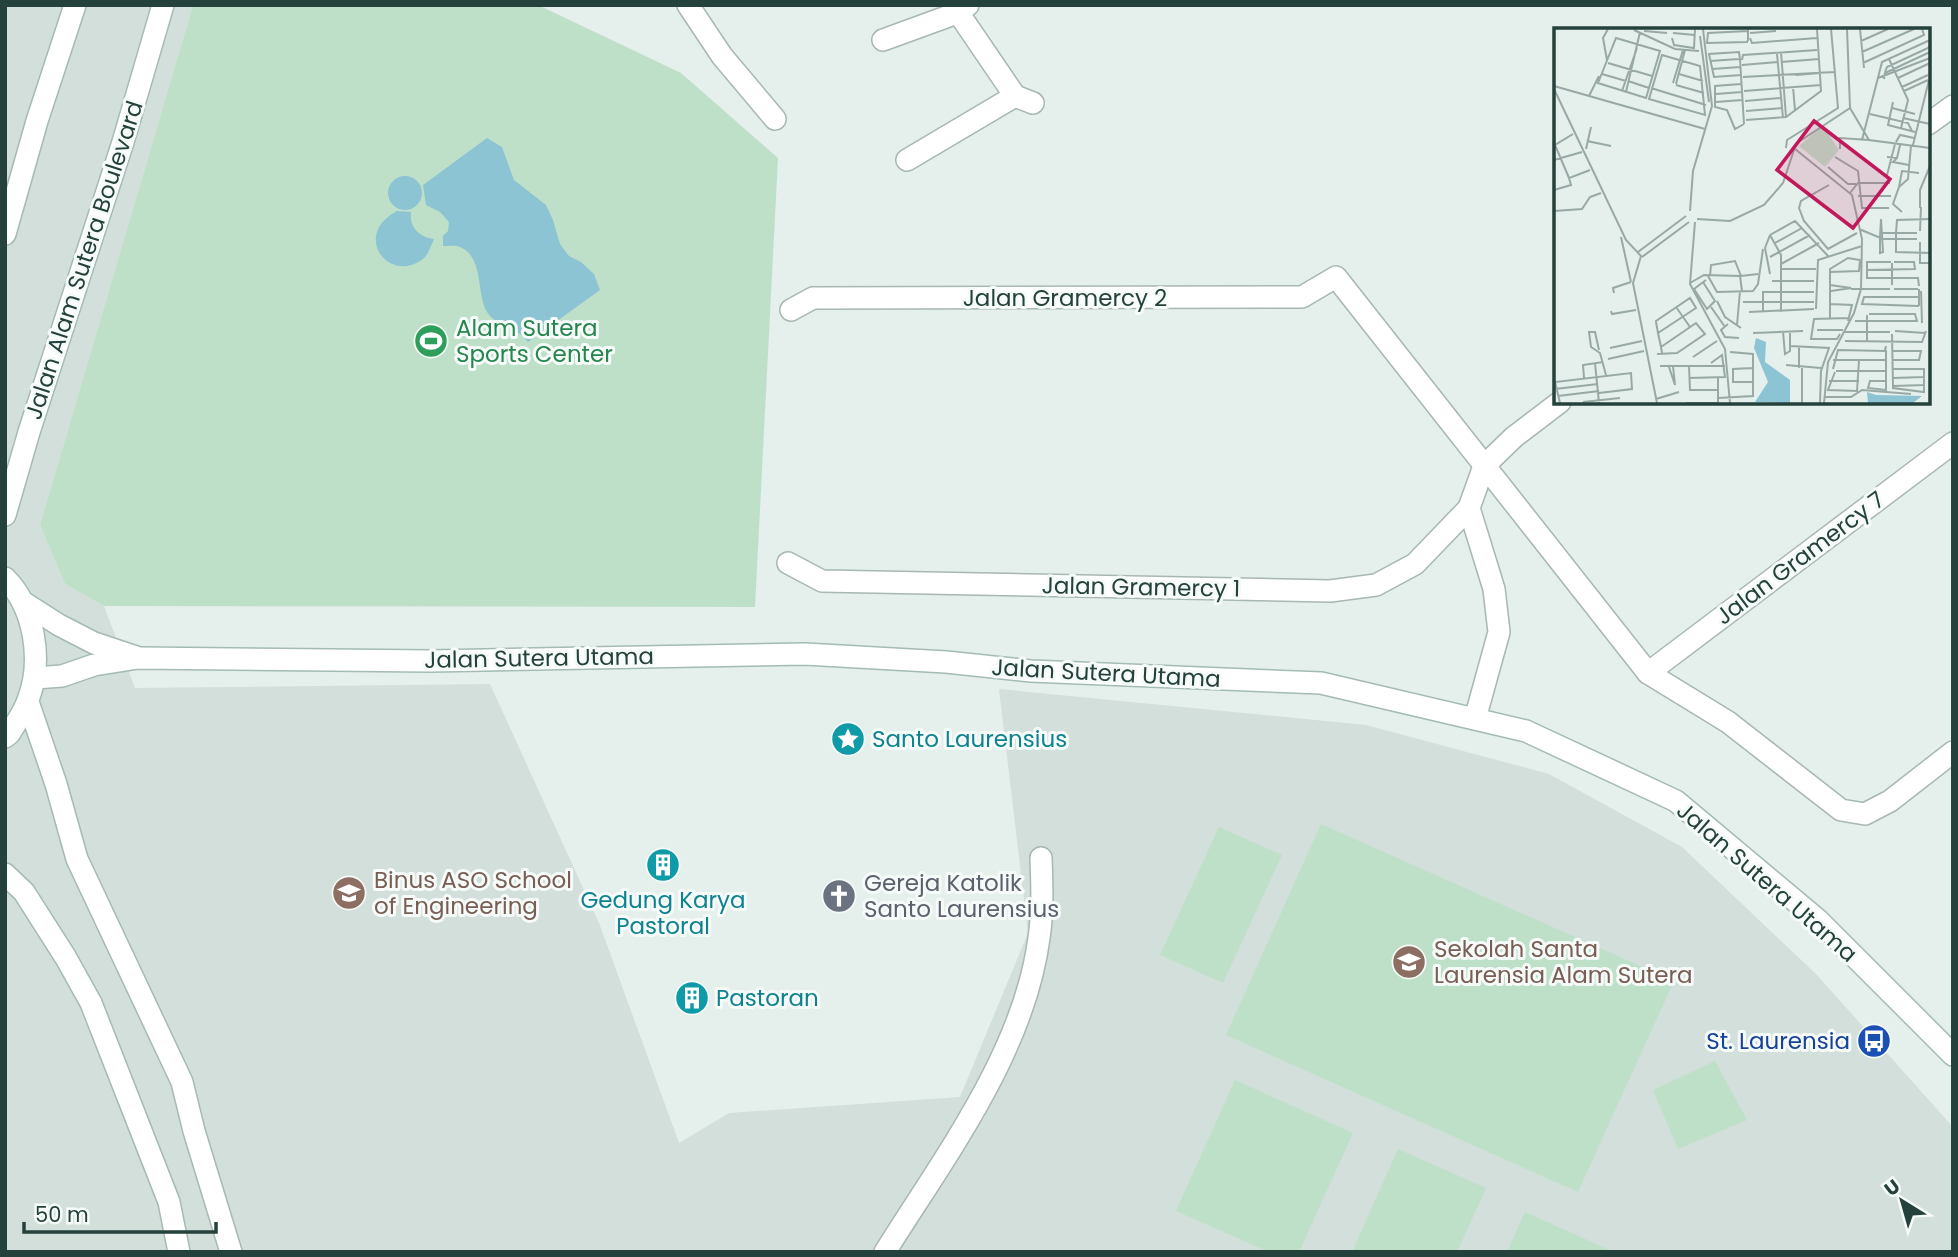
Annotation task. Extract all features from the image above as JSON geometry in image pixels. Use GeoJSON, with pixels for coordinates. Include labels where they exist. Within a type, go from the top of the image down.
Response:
{"type":"FeatureCollection","features":[{"type":"Feature","properties":{"kind":"street"},"geometry":{"type":"LineString","coordinates":[[5,234],[37,121],[75,5]]}},
{"type":"Feature","properties":{"kind":"street","name":"Jalan Alam Sutera Boulevard"},"geometry":{"type":"LineString","coordinates":[[5,515],[10,490],[123,142],[163,5]]}},
{"type":"Feature","properties":{"kind":"street"},"geometry":{"type":"LineString","coordinates":[[688,5],[722,55],[775,119]]}},
{"type":"Feature","properties":{"kind":"street"},"geometry":{"type":"LineString","coordinates":[[883,40],[959,8],[1024,99],[906,160]]}},
{"type":"Feature","properties":{"kind":"street"},"geometry":{"type":"LineString","coordinates":[[1930,123],[1953,106]]}},
{"type":"Feature","properties":{"kind":"street","name":"Jalan Gramercy 2"},"geometry":{"type":"LineString","coordinates":[[791,310],[813,298],[1302,297],[1336,277],[1484,466]]}},
{"type":"Feature","properties":{"kind":"street"},"geometry":{"type":"LineString","coordinates":[[1475,719],[1499,632],[1494,589],[1469,508],[1484,466],[1514,437],[1557,404]]}},
{"type":"Feature","properties":{"kind":"street","name":"Jalan Gramercy 7"},"geometry":{"type":"LineString","coordinates":[[1648,673],[1953,443]]}},
{"type":"Feature","properties":{"kind":"street"},"geometry":{"type":"LineString","coordinates":[[1484,466],[1648,673],[1728,722],[1840,810],[1866,814],[1890,801],[1953,752]]}},
{"type":"Feature","properties":{"kind":"street","name":"Jalan Gramercy 1"},"geometry":{"type":"LineString","coordinates":[[788,563],[822,581],[1330,592],[1376,585],[1415,564],[1469,508]]}},
{"type":"Feature","properties":{"kind":"street"},"geometry":{"type":"LineString","coordinates":[[5,578],[23,602],[35,639],[35,678],[28,702],[5,737]]}},
{"type":"Feature","properties":{"kind":"street","name":"Jalan Sutera Utama"},"geometry":{"type":"LineString","coordinates":[[23,602],[94,643],[138,658]]}},
{"type":"Feature","properties":{"kind":"street","name":"Jalan Sutera Utama"},"geometry":{"type":"LineString","coordinates":[[35,678],[62,676],[94,665],[138,658],[431,661],[805,654],[946,662],[1031,671],[1321,683],[1526,731],[1676,801],[1818,920],[1953,1055]]}},
{"type":"Feature","properties":{"kind":"street"},"geometry":{"type":"LineString","coordinates":[[28,702],[78,859],[182,1082],[231,1252]]}},
{"type":"Feature","properties":{"kind":"street"},"geometry":{"type":"LineString","coordinates":[[885,1252],[983,1096],[1015,1028],[1032,977],[1039,937],[1041,858]]}},
{"type":"Feature","properties":{"kind":"street"},"geometry":{"type":"LineString","coordinates":[[5,874],[24,892],[91,1003],[169,1202],[179,1252]]}},
{"type":"Feature","properties":{"kind":"shaded area"},"geometry":{"type":"Polygon","coordinates":[[[5,5],[193,5],[40,525],[65,584],[104,606],[135,688],[490,684],[599,923],[679,1143],[729,1113],[960,1097],[1028,933],[999,689],[1366,725],[1549,774],[1682,847],[1816,974],[1953,1127],[1953,1252],[5,1252],[5,5]]]}},
{"type":"Feature","properties":{"kind":"green space","name":"Alam Sutera Sports Center"},"geometry":{"type":"Polygon","coordinates":[[[193,5],[538,5],[681,73],[778,158],[755,607],[104,606],[65,584],[40,525],[193,5]]]}},
{"type":"Feature","properties":{"kind":"green space"},"geometry":{"type":"Polygon","coordinates":[[[1321,824],[1674,981],[1578,1192],[1226,1035],[1321,824]]]}},
{"type":"Feature","properties":{"kind":"green space"},"geometry":{"type":"Polygon","coordinates":[[[1219,827],[1282,855],[1223,983],[1160,955],[1219,827]]]}},
{"type":"Feature","properties":{"kind":"green space"},"geometry":{"type":"Polygon","coordinates":[[[1715,1061],[1747,1120],[1678,1149],[1653,1090],[1715,1061]]]}},
{"type":"Feature","properties":{"kind":"green space"},"geometry":{"type":"Polygon","coordinates":[[[1235,1080],[1353,1133],[1299,1252],[1269,1252],[1176,1211],[1235,1080]]]}},
{"type":"Feature","properties":{"kind":"green space"},"geometry":{"type":"Polygon","coordinates":[[[1398,1149],[1486,1188],[1457,1252],[1352,1252],[1398,1149]]]}},
{"type":"Feature","properties":{"kind":"green space"},"geometry":{"type":"Polygon","coordinates":[[[1525,1212],[1614,1252],[1507,1252],[1525,1212]]]}},
{"type":"Feature","properties":{"kind":"water"},"geometry":{"type":"Polygon","coordinates":[[[487,138],[502,147],[514,180],[546,205],[560,244],[569,256],[581,262],[594,274],[600,290],[528,342],[487,312],[473,259],[460,247],[443,246],[443,236],[448,231],[449,222],[440,212],[426,205],[423,185],[487,138]]]}},
{"type":"Feature","properties":{"kind":"water"},"geometry":{"type":"Polygon","coordinates":[[[405,176],[417,181],[422,193],[417,205],[405,210],[393,205],[388,193],[393,181],[405,176]]]}},
{"type":"Feature","properties":{"kind":"water"},"geometry":{"type":"Polygon","coordinates":[[[397,211],[411,212],[416,231],[434,239],[425,257],[410,265],[398,266],[388,262],[380,254],[376,244],[377,232],[384,221],[397,211]]]}},
{"type":"Feature","properties":{"kind":"place","name":"Alam Sutera Sports Center"},"geometry":{"type":"Point","coordinates":[431,341]}},
{"type":"Feature","properties":{"kind":"place","name":"Santo Laurensius"},"geometry":{"type":"Point","coordinates":[848,739]}},
{"type":"Feature","properties":{"kind":"place","name":"Gedung Karya Pastoral"},"geometry":{"type":"Point","coordinates":[663,865]}},
{"type":"Feature","properties":{"kind":"place","name":"Binus ASO School of Engineering"},"geometry":{"type":"Point","coordinates":[349,893]}},
{"type":"Feature","properties":{"kind":"place","name":"Gereja Katolik Santo Laurensius"},"geometry":{"type":"Point","coordinates":[839,896]}},
{"type":"Feature","properties":{"kind":"place","name":"Sekolah Santa Laurensia Alam Sutera"},"geometry":{"type":"Point","coordinates":[1409,962]}},
{"type":"Feature","properties":{"kind":"place","name":"Pastoran"},"geometry":{"type":"Point","coordinates":[692,998]}},
{"type":"Feature","properties":{"kind":"place","name":"St. Laurensia"},"geometry":{"type":"Point","coordinates":[1874,1041]}}]}
